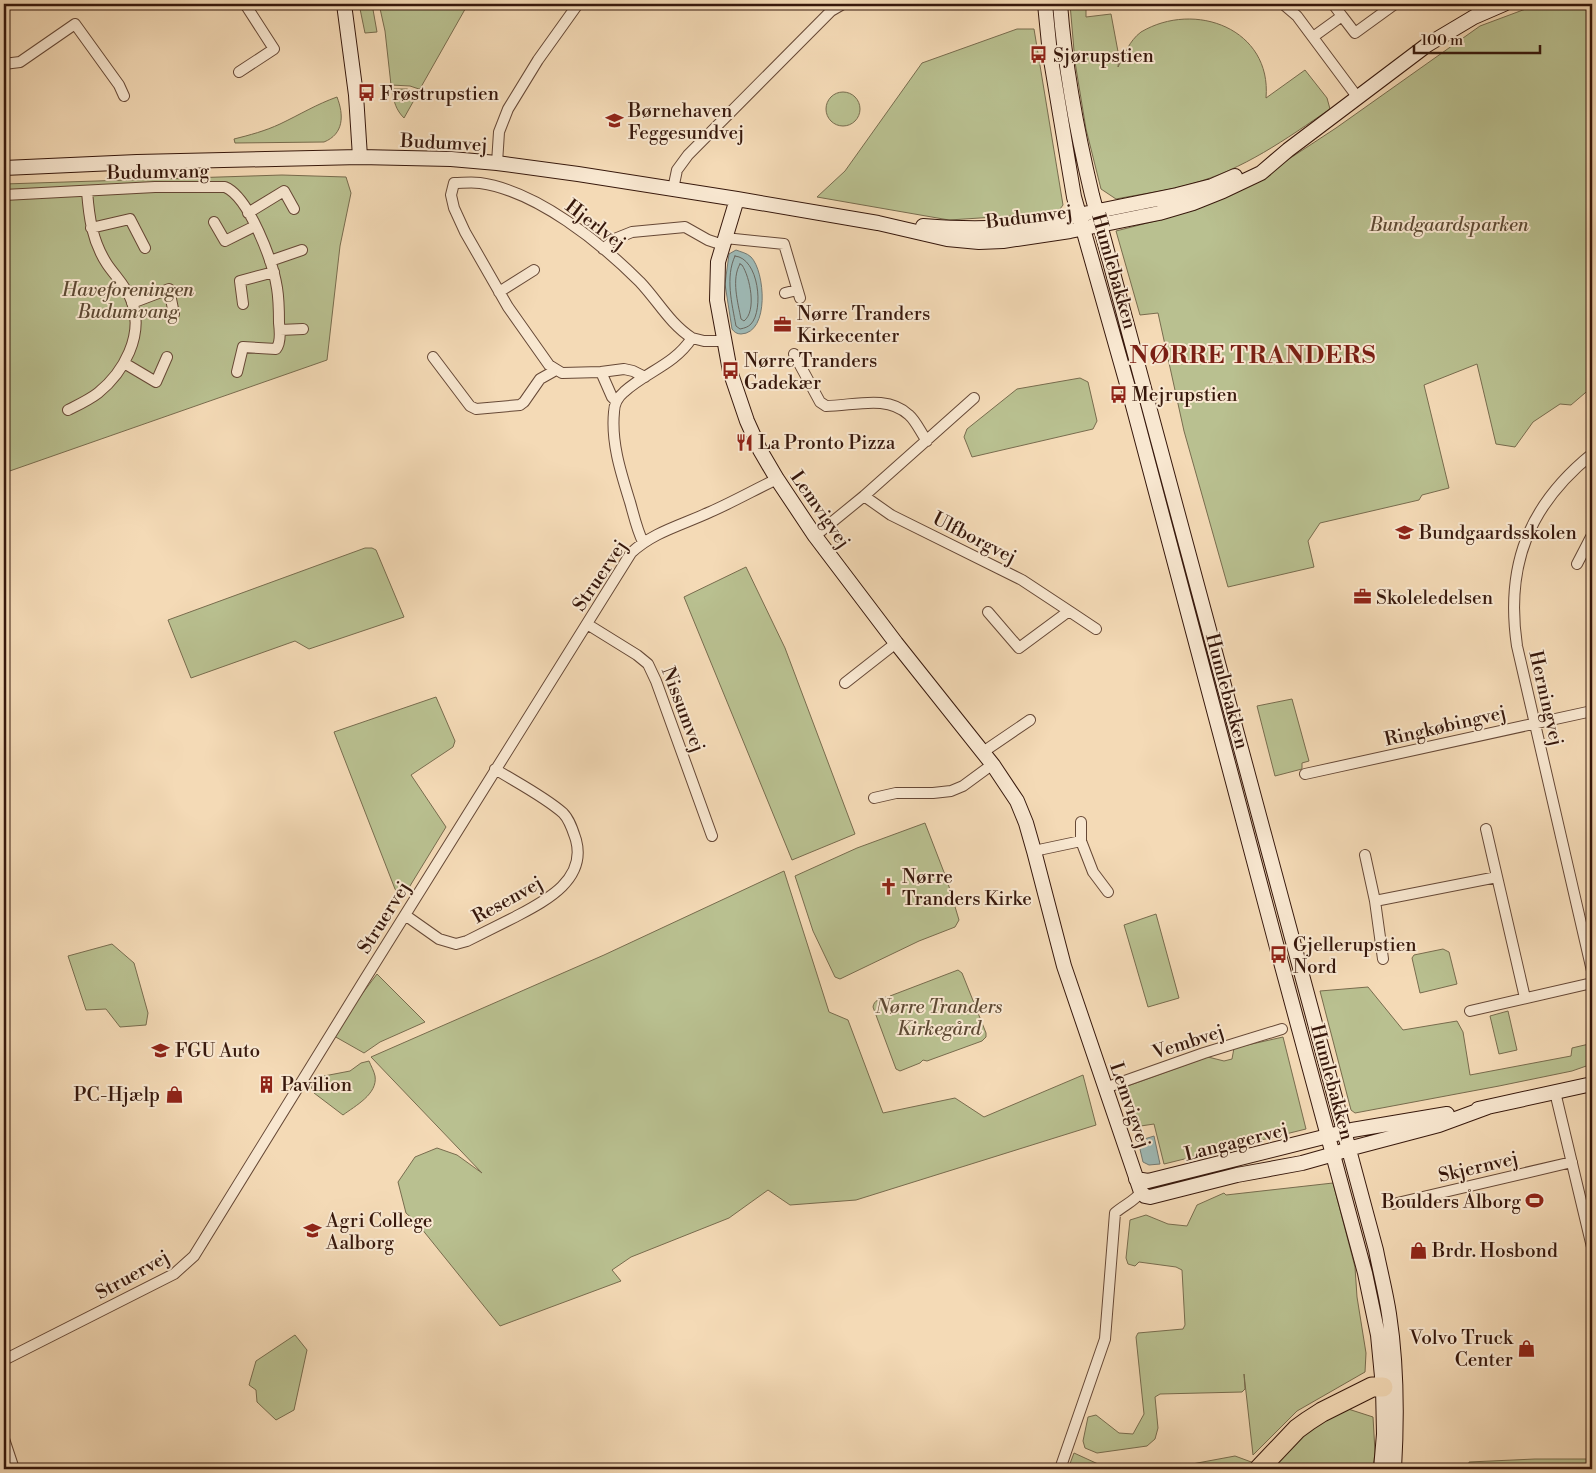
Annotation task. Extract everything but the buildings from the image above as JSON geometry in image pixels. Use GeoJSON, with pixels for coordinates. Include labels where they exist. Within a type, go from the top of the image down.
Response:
{"type":"FeatureCollection","features":[{"type":"Feature","properties":{"kind":"highway"},"geometry":{"type":"LineString","coordinates":[[1259,1469],[1297,1429],[1322,1412],[1372,1387],[1389,1387]]}},
{"type":"Feature","properties":{"kind":"street"},"geometry":{"type":"LineString","coordinates":[[239,72],[274,49],[245,4]]}},
{"type":"Feature","properties":{"kind":"street"},"geometry":{"type":"LineString","coordinates":[[344,4],[356,95],[360,157]]}},
{"type":"Feature","properties":{"kind":"street"},"geometry":{"type":"LineString","coordinates":[[497,163],[499,132],[508,109],[538,60],[578,4]]}},
{"type":"Feature","properties":{"kind":"street"},"geometry":{"type":"LineString","coordinates":[[673,189],[677,170],[688,155],[830,10],[843,4]]}},
{"type":"Feature","properties":{"kind":"street"},"geometry":{"type":"LineString","coordinates":[[1045,4],[1058,106],[1089,220]]}},
{"type":"Feature","properties":{"kind":"street","name":"Humlebakken"},"geometry":{"type":"LineString","coordinates":[[1060,4],[1066,61],[1084,160],[1089,220],[1131,398],[1367,1282],[1389,1387],[1396,1431],[1394,1469]]}},
{"type":"Feature","properties":{"kind":"street"},"geometry":{"type":"LineString","coordinates":[[1283,4],[1297,16],[1358,98]]}},
{"type":"Feature","properties":{"kind":"street"},"geometry":{"type":"LineString","coordinates":[[1333,4],[1355,33],[1396,4]]}},
{"type":"Feature","properties":{"kind":"street","name":"Budumvej"},"geometry":{"type":"LineString","coordinates":[[4,168],[137,162],[360,157],[450,159],[497,163],[673,189],[878,224],[974,230],[1089,220],[1212,186],[1288,150],[1427,45],[1474,17],[1504,4]]}},
{"type":"Feature","properties":{"kind":"street"},"geometry":{"type":"LineString","coordinates":[[1313,37],[1342,16]]}},
{"type":"Feature","properties":{"kind":"street"},"geometry":{"type":"LineString","coordinates":[[4,64],[20,62],[75,24],[124,96]]}},
{"type":"Feature","properties":{"kind":"street","name":"Hjerlvej"},"geometry":{"type":"LineString","coordinates":[[499,292],[465,232],[454,208],[451,194],[454,182],[479,182],[520,194],[562,218],[603,249],[640,282],[682,331],[692,338]]}},
{"type":"Feature","properties":{"kind":"street","name":"Budumvang"},"geometry":{"type":"LineString","coordinates":[[4,195],[155,187],[224,187],[231,190],[255,226],[274,272],[280,330],[278,347],[276,349],[243,347],[237,372]]}},
{"type":"Feature","properties":{"kind":"street","name":"Budumvang"},"geometry":{"type":"LineString","coordinates":[[68,410],[97,394],[112,380],[132,347],[135,332],[135,315],[132,302],[122,284],[106,263],[91,228],[87,191]]}},
{"type":"Feature","properties":{"kind":"street"},"geometry":{"type":"LineString","coordinates":[[248,213],[284,191],[294,209]]}},
{"type":"Feature","properties":{"kind":"street","name":"Lemvigvej"},"geometry":{"type":"LineString","coordinates":[[737,199],[718,262],[717,300],[730,371],[747,420],[760,450],[815,536],[896,643],[993,764],[1017,801],[1034,851],[1064,966],[1139,1186]]}},
{"type":"Feature","properties":{"kind":"street"},"geometry":{"type":"LineString","coordinates":[[91,228],[130,219],[145,248]]}},
{"type":"Feature","properties":{"kind":"street","name":"Humlebakken"},"geometry":{"type":"LineString","coordinates":[[1089,220],[1129,333],[1376,1250],[1389,1314],[1389,1387],[1381,1469]]}},
{"type":"Feature","properties":{"kind":"street"},"geometry":{"type":"LineString","coordinates":[[214,222],[225,241],[255,226]]}},
{"type":"Feature","properties":{"kind":"street"},"geometry":{"type":"LineString","coordinates":[[603,249],[616,238],[632,232],[685,227],[708,240],[784,244],[798,294],[785,293]]}},
{"type":"Feature","properties":{"kind":"street"},"geometry":{"type":"LineString","coordinates":[[270,262],[302,250]]}},
{"type":"Feature","properties":{"kind":"street"},"geometry":{"type":"LineString","coordinates":[[534,270],[499,292],[508,308],[549,365],[567,374],[601,372],[624,368],[645,377]]}},
{"type":"Feature","properties":{"kind":"street"},"geometry":{"type":"LineString","coordinates":[[243,304],[240,281],[274,272]]}},
{"type":"Feature","properties":{"kind":"street"},"geometry":{"type":"LineString","coordinates":[[132,302],[169,289],[174,314]]}},
{"type":"Feature","properties":{"kind":"street"},"geometry":{"type":"LineString","coordinates":[[280,330],[303,329]]}},
{"type":"Feature","properties":{"kind":"street"},"geometry":{"type":"LineString","coordinates":[[642,542],[619,466],[614,430],[616,401],[622,394],[645,377],[674,359],[684,350],[692,338],[704,341],[724,340]]}},
{"type":"Feature","properties":{"kind":"street"},"geometry":{"type":"LineString","coordinates":[[794,354],[820,402],[826,406],[879,402],[891,404],[910,416],[927,441]]}},
{"type":"Feature","properties":{"kind":"street"},"geometry":{"type":"LineString","coordinates":[[124,363],[156,382],[167,357]]}},
{"type":"Feature","properties":{"kind":"street"},"geometry":{"type":"LineString","coordinates":[[432,357],[470,406],[476,409],[520,405],[540,379],[556,370]]}},
{"type":"Feature","properties":{"kind":"street"},"geometry":{"type":"LineString","coordinates":[[601,372],[612,398],[616,401]]}},
{"type":"Feature","properties":{"kind":"street"},"geometry":{"type":"LineString","coordinates":[[815,536],[864,496],[974,398]]}},
{"type":"Feature","properties":{"kind":"street","name":"Herningvej"},"geometry":{"type":"LineString","coordinates":[[1592,454],[1561,483],[1541,509],[1527,536],[1519,559],[1513,592],[1513,619],[1517,646],[1592,971]]}},
{"type":"Feature","properties":{"kind":"street","name":"Struervej"},"geometry":{"type":"LineString","coordinates":[[4,1360],[174,1274],[194,1256],[631,553],[642,542],[710,512],[777,479]]}},
{"type":"Feature","properties":{"kind":"street","name":"Ulfborgvej"},"geometry":{"type":"LineString","coordinates":[[864,496],[891,515],[1022,580],[1096,629]]}},
{"type":"Feature","properties":{"kind":"street"},"geometry":{"type":"LineString","coordinates":[[1577,564],[1592,536]]}},
{"type":"Feature","properties":{"kind":"street"},"geometry":{"type":"LineString","coordinates":[[988,612],[1019,648],[1069,611]]}},
{"type":"Feature","properties":{"kind":"street","name":"Nissumvej"},"geometry":{"type":"LineString","coordinates":[[587,624],[648,664],[656,681],[712,836]]}},
{"type":"Feature","properties":{"kind":"street"},"geometry":{"type":"LineString","coordinates":[[845,683],[896,643]]}},
{"type":"Feature","properties":{"kind":"street","name":"Ringkøbingvej"},"geometry":{"type":"LineString","coordinates":[[1305,774],[1592,711]]}},
{"type":"Feature","properties":{"kind":"street"},"geometry":{"type":"LineString","coordinates":[[983,752],[1030,720]]}},
{"type":"Feature","properties":{"kind":"street"},"geometry":{"type":"LineString","coordinates":[[874,798],[896,793],[951,791],[963,786],[993,764]]}},
{"type":"Feature","properties":{"kind":"street","name":"Resenvej"},"geometry":{"type":"LineString","coordinates":[[405,915],[439,940],[456,944],[467,941],[546,901],[559,890],[570,876],[577,862],[578,847],[568,820],[548,803],[495,769]]}},
{"type":"Feature","properties":{"kind":"street"},"geometry":{"type":"LineString","coordinates":[[1081,822],[1081,841],[1092,872],[1108,892]]}},
{"type":"Feature","properties":{"kind":"street"},"geometry":{"type":"LineString","coordinates":[[1486,829],[1525,998]]}},
{"type":"Feature","properties":{"kind":"street"},"geometry":{"type":"LineString","coordinates":[[1034,851],[1081,841]]}},
{"type":"Feature","properties":{"kind":"street"},"geometry":{"type":"LineString","coordinates":[[1365,855],[1375,901],[1383,959]]}},
{"type":"Feature","properties":{"kind":"street"},"geometry":{"type":"LineString","coordinates":[[1375,901],[1496,877]]}},
{"type":"Feature","properties":{"kind":"street"},"geometry":{"type":"LineString","coordinates":[[1470,1011],[1592,983]]}},
{"type":"Feature","properties":{"kind":"street","name":"Vembvej"},"geometry":{"type":"LineString","coordinates":[[1105,1088],[1204,1053],[1282,1029]]}},
{"type":"Feature","properties":{"kind":"street","name":"Langagervej"},"geometry":{"type":"LineString","coordinates":[[1331,1146],[1144,1182],[1139,1186],[1145,1196],[1150,1197],[1237,1175],[1253,1167],[1331,1146],[1346,1141],[1405,1127],[1424,1118],[1488,1107],[1592,1084]]}},
{"type":"Feature","properties":{"kind":"street"},"geometry":{"type":"LineString","coordinates":[[1555,1092],[1592,1247]]}},
{"type":"Feature","properties":{"kind":"street","name":"Langagervej"},"geometry":{"type":"LineString","coordinates":[[1346,1141],[1439,1125],[1488,1107]]}},
{"type":"Feature","properties":{"kind":"street","name":"Skjernvej"},"geometry":{"type":"LineString","coordinates":[[1393,1204],[1572,1162]]}},
{"type":"Feature","properties":{"kind":"street"},"geometry":{"type":"LineString","coordinates":[[1060,1469],[1104,1340],[1116,1213],[1125,1204],[1136,1199],[1139,1186]]}},
{"type":"Feature","properties":{"kind":"street"},"geometry":{"type":"LineString","coordinates":[[4,1439],[14,1469]]}},
{"type":"Feature","properties":{"kind":"green space"},"geometry":{"type":"Polygon","coordinates":[[[359,4],[372,4],[377,32],[365,33],[359,4]]]}},
{"type":"Feature","properties":{"kind":"green space"},"geometry":{"type":"Polygon","coordinates":[[[379,4],[468,4],[419,89],[410,86],[391,85],[385,31],[379,4]]]}},
{"type":"Feature","properties":{"kind":"green space"},"geometry":{"type":"Polygon","coordinates":[[[1070,4],[1086,4],[1086,17],[1111,14],[1119,57],[1118,67],[1130,44],[1141,32],[1162,23],[1184,19],[1206,21],[1226,27],[1243,38],[1257,54],[1265,74],[1266,98],[1305,70],[1327,98],[1330,109],[1264,152],[1228,171],[1163,191],[1116,199],[1101,189],[1086,129],[1075,62],[1070,4]]]}},
{"type":"Feature","properties":{"kind":"green space","name":"Bundgaardsparken"},"geometry":{"type":"Polygon","coordinates":[[[1539,4],[1592,4],[1592,387],[1571,405],[1560,404],[1533,422],[1515,447],[1496,444],[1477,364],[1424,385],[1449,488],[1422,495],[1419,500],[1320,523],[1308,541],[1314,567],[1228,587],[1184,431],[1158,313],[1140,315],[1116,231],[1167,218],[1263,176],[1336,128],[1480,26],[1539,4]]]}},
{"type":"Feature","properties":{"kind":"green space"},"geometry":{"type":"Polygon","coordinates":[[[1017,29],[1034,29],[1063,205],[1057,213],[949,220],[817,197],[845,171],[922,63],[1017,29]]]}},
{"type":"Feature","properties":{"kind":"green space"},"geometry":{"type":"Polygon","coordinates":[[[393,89],[407,89],[418,93],[404,118],[396,106],[393,89]]]}},
{"type":"Feature","properties":{"kind":"green space"},"geometry":{"type":"Polygon","coordinates":[[[843,92],[855,97],[860,109],[855,121],[843,126],[831,121],[826,109],[831,97],[843,92]]]}},
{"type":"Feature","properties":{"kind":"green space"},"geometry":{"type":"Polygon","coordinates":[[[337,97],[341,110],[341,123],[331,139],[324,142],[235,143],[234,139],[257,133],[337,97]]]}},
{"type":"Feature","properties":{"kind":"green space","name":"Haveforeningen Budumvang"},"geometry":{"type":"Polygon","coordinates":[[[282,175],[346,177],[351,193],[340,246],[327,360],[4,473],[4,184],[282,175]]]}},
{"type":"Feature","properties":{"kind":"green space"},"geometry":{"type":"Polygon","coordinates":[[[1080,378],[1088,382],[1097,421],[1093,429],[972,457],[964,437],[967,429],[1017,389],[1080,378]]]}},
{"type":"Feature","properties":{"kind":"green space"},"geometry":{"type":"Polygon","coordinates":[[[365,548],[376,550],[404,617],[309,649],[295,641],[191,678],[168,620],[365,548]]]}},
{"type":"Feature","properties":{"kind":"green space"},"geometry":{"type":"Polygon","coordinates":[[[746,567],[785,648],[855,834],[792,860],[684,597],[746,567]]]}},
{"type":"Feature","properties":{"kind":"green space"},"geometry":{"type":"Polygon","coordinates":[[[436,697],[455,741],[453,747],[411,775],[446,827],[402,899],[395,889],[334,732],[436,697]]]}},
{"type":"Feature","properties":{"kind":"green space"},"geometry":{"type":"Polygon","coordinates":[[[1292,699],[1309,761],[1302,763],[1302,769],[1275,776],[1257,706],[1292,699]]]}},
{"type":"Feature","properties":{"kind":"green space","name":"Nørre Tranders Kirkegård"},"geometry":{"type":"Polygon","coordinates":[[[925,823],[947,880],[959,920],[955,927],[919,941],[840,979],[835,977],[813,931],[795,876],[857,848],[925,823]]]}},
{"type":"Feature","properties":{"kind":"green space"},"geometry":{"type":"Polygon","coordinates":[[[784,871],[829,1012],[848,1020],[883,1113],[955,1098],[984,1117],[1083,1075],[1096,1125],[856,1200],[790,1205],[768,1190],[729,1218],[631,1257],[612,1270],[621,1281],[500,1326],[417,1223],[406,1213],[398,1182],[415,1157],[437,1148],[457,1155],[482,1173],[371,1057],[604,955],[784,871]]]}},
{"type":"Feature","properties":{"kind":"green space"},"geometry":{"type":"Polygon","coordinates":[[[1156,914],[1179,998],[1148,1007],[1124,925],[1156,914]]]}},
{"type":"Feature","properties":{"kind":"green space"},"geometry":{"type":"Polygon","coordinates":[[[112,944],[134,963],[148,1013],[146,1025],[120,1027],[106,1009],[86,1010],[68,956],[112,944]]]}},
{"type":"Feature","properties":{"kind":"green space"},"geometry":{"type":"Polygon","coordinates":[[[1443,949],[1449,952],[1457,984],[1420,993],[1412,958],[1414,955],[1443,949]]]}},
{"type":"Feature","properties":{"kind":"green space","name":"Nørre Tranders Kirkegård"},"geometry":{"type":"Polygon","coordinates":[[[958,970],[962,973],[986,1037],[982,1041],[927,1061],[923,1060],[900,1071],[896,1069],[873,1007],[876,1001],[886,997],[889,998],[958,970]]]}},
{"type":"Feature","properties":{"kind":"green space"},"geometry":{"type":"Polygon","coordinates":[[[377,974],[425,1022],[380,1042],[364,1053],[334,1036],[377,974]]]}},
{"type":"Feature","properties":{"kind":"green space"},"geometry":{"type":"Polygon","coordinates":[[[1368,987],[1403,1030],[1457,1021],[1463,1032],[1470,1075],[1571,1056],[1572,1048],[1589,1044],[1592,1039],[1592,1064],[1572,1071],[1355,1113],[1351,1110],[1320,991],[1368,987]]]}},
{"type":"Feature","properties":{"kind":"green space"},"geometry":{"type":"Polygon","coordinates":[[[1508,1011],[1517,1050],[1499,1054],[1490,1016],[1508,1011]]]}},
{"type":"Feature","properties":{"kind":"green space"},"geometry":{"type":"Polygon","coordinates":[[[1283,1037],[1306,1129],[1164,1164],[1154,1124],[1134,1127],[1122,1088],[1208,1057],[1224,1061],[1232,1059],[1234,1048],[1283,1037]]]}},
{"type":"Feature","properties":{"kind":"green space"},"geometry":{"type":"Polygon","coordinates":[[[369,1061],[375,1076],[373,1088],[365,1099],[343,1115],[314,1093],[311,1087],[324,1076],[350,1071],[361,1063],[369,1061]]]}},
{"type":"Feature","properties":{"kind":"green space"},"geometry":{"type":"Polygon","coordinates":[[[1333,1183],[1355,1267],[1357,1297],[1366,1353],[1365,1372],[1297,1411],[1253,1455],[1244,1374],[1245,1389],[1242,1392],[1160,1394],[1155,1397],[1158,1428],[1155,1439],[1147,1446],[1097,1453],[1085,1448],[1083,1441],[1088,1417],[1096,1415],[1119,1433],[1133,1434],[1144,1414],[1136,1337],[1138,1333],[1183,1329],[1185,1325],[1182,1270],[1176,1267],[1139,1262],[1135,1266],[1128,1264],[1126,1258],[1130,1220],[1146,1215],[1168,1224],[1187,1226],[1197,1205],[1224,1193],[1226,1195],[1333,1183]]]}},
{"type":"Feature","properties":{"kind":"green space"},"geometry":{"type":"Polygon","coordinates":[[[295,1335],[307,1350],[294,1410],[276,1420],[257,1402],[256,1390],[249,1385],[256,1361],[295,1335]]]}},
{"type":"Feature","properties":{"kind":"green space"},"geometry":{"type":"Polygon","coordinates":[[[1342,1407],[1373,1417],[1375,1452],[1373,1469],[1267,1469],[1292,1442],[1342,1407]]]}},
{"type":"Feature","properties":{"kind":"green space"},"geometry":{"type":"Polygon","coordinates":[[[1074,1453],[1109,1469],[1068,1469],[1074,1453]]]}},
{"type":"Feature","properties":{"kind":"green space"},"geometry":{"type":"Polygon","coordinates":[[[1235,1456],[1254,1463],[1248,1469],[1165,1469],[1235,1456]]]}},
{"type":"Feature","properties":{"kind":"green space"},"geometry":{"type":"Polygon","coordinates":[[[1592,1459],[1592,1469],[1469,1469],[1469,1462],[1592,1459]]]}},
{"type":"Feature","properties":{"kind":"water"},"geometry":{"type":"Polygon","coordinates":[[[736,250],[751,257],[756,264],[762,287],[761,313],[757,324],[750,331],[741,334],[736,333],[732,329],[725,284],[729,254],[736,250]]]}},
{"type":"Feature","properties":{"kind":"water"},"geometry":{"type":"Polygon","coordinates":[[[1154,1136],[1160,1164],[1149,1165],[1143,1162],[1138,1141],[1154,1136]]]}},
{"type":"Feature","properties":{"kind":"place","name":"Sjørupstien"},"geometry":{"type":"Point","coordinates":[1039,55]}},
{"type":"Feature","properties":{"kind":"place","name":"Frøstrupstien"},"geometry":{"type":"Point","coordinates":[366,93]}},
{"type":"Feature","properties":{"kind":"place","name":"Børnehaven Feggesundvej"},"geometry":{"type":"Point","coordinates":[614,121]}},
{"type":"Feature","properties":{"kind":"place","name":"Nørre Tranders Kirkecenter"},"geometry":{"type":"Point","coordinates":[783,324]}},
{"type":"Feature","properties":{"kind":"place","name":"Nørre Tranders Gadekær"},"geometry":{"type":"Point","coordinates":[730,371]}},
{"type":"Feature","properties":{"kind":"place","name":"Mejrupstien"},"geometry":{"type":"Point","coordinates":[1118,394]}},
{"type":"Feature","properties":{"kind":"place","name":"La Pronto Pizza"},"geometry":{"type":"Point","coordinates":[744,442]}},
{"type":"Feature","properties":{"kind":"place","name":"Bundgaardsskolen"},"geometry":{"type":"Point","coordinates":[1405,532]}},
{"type":"Feature","properties":{"kind":"place","name":"Skoleledelsen"},"geometry":{"type":"Point","coordinates":[1362,597]}},
{"type":"Feature","properties":{"kind":"place","name":"Nørre Tranders Kirke"},"geometry":{"type":"Point","coordinates":[888,887]}},
{"type":"Feature","properties":{"kind":"place","name":"Gjellerupstien Nord"},"geometry":{"type":"Point","coordinates":[1279,955]}},
{"type":"Feature","properties":{"kind":"place","name":"FGU Auto"},"geometry":{"type":"Point","coordinates":[161,1050]}},
{"type":"Feature","properties":{"kind":"place","name":"Pavilion"},"geometry":{"type":"Point","coordinates":[267,1084]}},
{"type":"Feature","properties":{"kind":"place","name":"PC-Hjælp"},"geometry":{"type":"Point","coordinates":[174,1094]}},
{"type":"Feature","properties":{"kind":"place","name":"Boulders Ålborg"},"geometry":{"type":"Point","coordinates":[1535,1201]}},
{"type":"Feature","properties":{"kind":"place","name":"Agri College Aalborg"},"geometry":{"type":"Point","coordinates":[312,1231]}},
{"type":"Feature","properties":{"kind":"place","name":"Brdr. Hosbond"},"geometry":{"type":"Point","coordinates":[1418,1250]}},
{"type":"Feature","properties":{"kind":"place","name":"Volvo Truck Center"},"geometry":{"type":"Point","coordinates":[1527,1348]}},
{"type":"Feature","properties":{"kind":"district","name":"NØRRE TRANDERS"},"geometry":{"type":"Point","coordinates":[1253,355]}}]}
